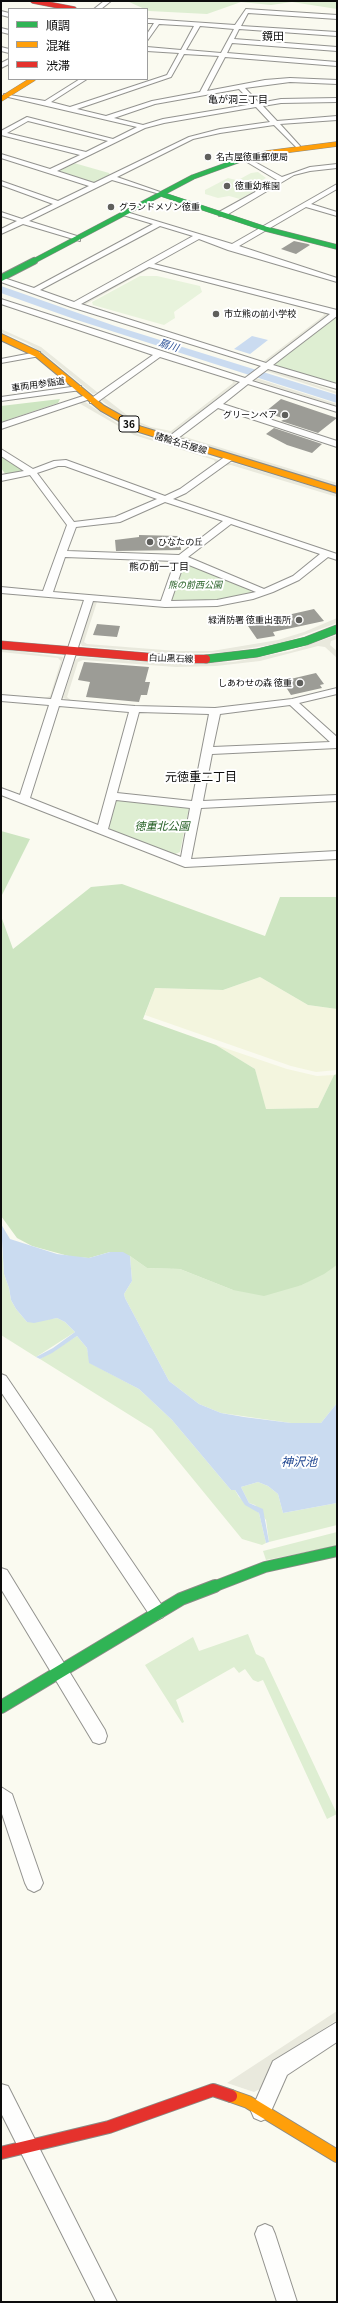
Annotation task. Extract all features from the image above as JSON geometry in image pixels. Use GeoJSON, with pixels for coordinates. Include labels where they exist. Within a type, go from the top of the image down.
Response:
{"type":"FeatureCollection","features":[{"type":"Feature","properties":{"kind":"street"},"geometry":{"type":"LineString","coordinates":[[33,1],[69,8]]}},
{"type":"Feature","properties":{"kind":"street"},"geometry":{"type":"LineString","coordinates":[[98,8],[108,1]]}},
{"type":"Feature","properties":{"kind":"street"},"geometry":{"type":"LineString","coordinates":[[202,94],[246,11],[337,17]]}},
{"type":"Feature","properties":{"kind":"street"},"geometry":{"type":"LineString","coordinates":[[148,21],[337,34]]}},
{"type":"Feature","properties":{"kind":"street"},"geometry":{"type":"LineString","coordinates":[[148,37],[158,21]]}},
{"type":"Feature","properties":{"kind":"street"},"geometry":{"type":"LineString","coordinates":[[70,110],[169,76],[198,24]]}},
{"type":"Feature","properties":{"kind":"street"},"geometry":{"type":"LineString","coordinates":[[231,41],[337,49]]}},
{"type":"Feature","properties":{"kind":"street"},"geometry":{"type":"LineString","coordinates":[[148,50],[337,64]]}},
{"type":"Feature","properties":{"kind":"street"},"geometry":{"type":"LineString","coordinates":[[4,97],[31,80]]}},
{"type":"Feature","properties":{"kind":"street"},"geometry":{"type":"LineString","coordinates":[[46,103],[82,80]]}},
{"type":"Feature","properties":{"kind":"street"},"geometry":{"type":"LineString","coordinates":[[107,118],[147,104],[240,86],[290,80],[337,82]]}},
{"type":"Feature","properties":{"kind":"street"},"geometry":{"type":"LineString","coordinates":[[240,86],[298,148]]}},
{"type":"Feature","properties":{"kind":"street"},"geometry":{"type":"LineString","coordinates":[[4,97],[46,103],[143,127]]}},
{"type":"Feature","properties":{"kind":"street"},"geometry":{"type":"LineString","coordinates":[[52,171],[143,127],[170,119],[258,104],[297,100],[337,100]]}},
{"type":"Feature","properties":{"kind":"street"},"geometry":{"type":"LineString","coordinates":[[1,232],[191,138],[275,123],[337,118]]}},
{"type":"Feature","properties":{"kind":"street"},"geometry":{"type":"LineString","coordinates":[[1,133],[27,119],[114,141]]}},
{"type":"Feature","properties":{"kind":"street"},"geometry":{"type":"LineString","coordinates":[[1,133],[86,154]]}},
{"type":"Feature","properties":{"kind":"street"},"geometry":{"type":"LineString","coordinates":[[1,279],[202,173],[244,158],[298,148],[337,144]]}},
{"type":"Feature","properties":{"kind":"street"},"geometry":{"type":"LineString","coordinates":[[1,156],[94,185]]}},
{"type":"Feature","properties":{"kind":"street"},"geometry":{"type":"LineString","coordinates":[[244,158],[280,179]]}},
{"type":"Feature","properties":{"kind":"street"},"geometry":{"type":"LineString","coordinates":[[222,214],[280,179],[305,170],[336,167]]}},
{"type":"Feature","properties":{"kind":"street"},"geometry":{"type":"LineString","coordinates":[[110,177],[266,229],[337,247]]}},
{"type":"Feature","properties":{"kind":"street"},"geometry":{"type":"LineString","coordinates":[[1,184],[57,203]]}},
{"type":"Feature","properties":{"kind":"street"},"geometry":{"type":"LineString","coordinates":[[231,248],[266,229],[337,186]]}},
{"type":"Feature","properties":{"kind":"street"},"geometry":{"type":"LineString","coordinates":[[306,205],[337,214]]}},
{"type":"Feature","properties":{"kind":"street"},"geometry":{"type":"LineString","coordinates":[[126,213],[231,248],[337,280]]}},
{"type":"Feature","properties":{"kind":"street"},"geometry":{"type":"LineString","coordinates":[[1,214],[77,239]]}},
{"type":"Feature","properties":{"kind":"street"},"geometry":{"type":"LineString","coordinates":[[35,290],[158,224]]}},
{"type":"Feature","properties":{"kind":"street"},"geometry":{"type":"LineString","coordinates":[[74,305],[197,237]]}},
{"type":"Feature","properties":{"kind":"street"},"geometry":{"type":"LineString","coordinates":[[147,264],[337,313]]}},
{"type":"Feature","properties":{"kind":"street"},"geometry":{"type":"LineString","coordinates":[[1,279],[74,305],[264,368],[337,387]]}},
{"type":"Feature","properties":{"kind":"street"},"geometry":{"type":"LineString","coordinates":[[1,301],[158,354],[249,379],[337,410]]}},
{"type":"Feature","properties":{"kind":"street"},"geometry":{"type":"LineString","coordinates":[[170,440],[215,404],[337,313]]}},
{"type":"Feature","properties":{"kind":"street","name":"諸輪名古屋線"},"geometry":{"type":"LineString","coordinates":[[1,336],[36,354],[114,416],[139,429],[170,440],[337,490]]}},
{"type":"Feature","properties":{"kind":"street"},"geometry":{"type":"LineString","coordinates":[[1,361],[36,354]]}},
{"type":"Feature","properties":{"kind":"street"},"geometry":{"type":"LineString","coordinates":[[1,426],[91,399],[158,354]]}},
{"type":"Feature","properties":{"kind":"street","name":"車両用参詣道"},"geometry":{"type":"LineString","coordinates":[[1,399],[78,388]]}},
{"type":"Feature","properties":{"kind":"street"},"geometry":{"type":"LineString","coordinates":[[215,404],[337,444]]}},
{"type":"Feature","properties":{"kind":"street"},"geometry":{"type":"LineString","coordinates":[[1,452],[32,472],[72,525]]}},
{"type":"Feature","properties":{"kind":"street"},"geometry":{"type":"LineString","coordinates":[[72,525],[117,520],[183,491],[229,458]]}},
{"type":"Feature","properties":{"kind":"street"},"geometry":{"type":"LineString","coordinates":[[1,478],[32,472],[63,463],[337,557]]}},
{"type":"Feature","properties":{"kind":"street"},"geometry":{"type":"LineString","coordinates":[[165,604],[181,558],[230,521]]}},
{"type":"Feature","properties":{"kind":"street"},"geometry":{"type":"LineString","coordinates":[[47,594],[72,525]]}},
{"type":"Feature","properties":{"kind":"street"},"geometry":{"type":"LineString","coordinates":[[61,554],[181,558],[264,592]]}},
{"type":"Feature","properties":{"kind":"street"},"geometry":{"type":"LineString","coordinates":[[1,590],[165,604],[217,603],[264,592],[296,578],[326,554]]}},
{"type":"Feature","properties":{"kind":"street"},"geometry":{"type":"LineString","coordinates":[[24,800],[89,598]]}},
{"type":"Feature","properties":{"kind":"street","name":"白山黒石線"},"geometry":{"type":"LineString","coordinates":[[1,645],[177,659],[225,657],[283,648],[337,629]]}},
{"type":"Feature","properties":{"kind":"street"},"geometry":{"type":"LineString","coordinates":[[1,698],[135,710],[215,711],[292,702],[337,691]]}},
{"type":"Feature","properties":{"kind":"street"},"geometry":{"type":"LineString","coordinates":[[292,702],[337,744]]}},
{"type":"Feature","properties":{"kind":"street"},"geometry":{"type":"LineString","coordinates":[[102,830],[135,710]]}},
{"type":"Feature","properties":{"kind":"street"},"geometry":{"type":"LineString","coordinates":[[185,863],[215,711]]}},
{"type":"Feature","properties":{"kind":"street"},"geometry":{"type":"LineString","coordinates":[[206,751],[337,744]]}},
{"type":"Feature","properties":{"kind":"street"},"geometry":{"type":"LineString","coordinates":[[1,791],[185,863],[337,856]]}},
{"type":"Feature","properties":{"kind":"street"},"geometry":{"type":"LineString","coordinates":[[112,796],[196,805],[337,798]]}},
{"type":"Feature","properties":{"kind":"street"},"geometry":{"type":"LineString","coordinates":[[1,1380],[157,1612]]}},
{"type":"Feature","properties":{"kind":"street"},"geometry":{"type":"LineString","coordinates":[[1,1707],[61,1672],[157,1612],[181,1599],[265,1567],[337,1551]]}},
{"type":"Feature","properties":{"kind":"street"},"geometry":{"type":"LineString","coordinates":[[1,1575],[99,1736]]}},
{"type":"Feature","properties":{"kind":"street"},"geometry":{"type":"LineString","coordinates":[[1,1796],[6,1800],[34,1884]]}},
{"type":"Feature","properties":{"kind":"street"},"geometry":{"type":"LineString","coordinates":[[261,2110],[280,2068],[337,2031]]}},
{"type":"Feature","properties":{"kind":"street"},"geometry":{"type":"LineString","coordinates":[[1,2153],[109,2127],[213,2090],[248,2102],[337,2156]]}},
{"type":"Feature","properties":{"kind":"street"},"geometry":{"type":"LineString","coordinates":[[1,2093],[107,2302]]}},
{"type":"Feature","properties":{"kind":"street"},"geometry":{"type":"LineString","coordinates":[[266,2234],[287,2302]]}},
{"type":"Feature","properties":{"kind":"green space"},"geometry":{"type":"Polygon","coordinates":[[[127,1],[337,1],[337,9],[292,2],[271,5],[241,2],[207,14],[149,11],[148,8],[142,8],[127,1]]]}},
{"type":"Feature","properties":{"kind":"green space"},"geometry":{"type":"Polygon","coordinates":[[[74,163],[109,173],[110,175],[95,182],[90,182],[59,171],[74,163]]]}},
{"type":"Feature","properties":{"kind":"green space"},"geometry":{"type":"Polygon","coordinates":[[[258,172],[266,178],[251,186],[258,189],[240,199],[229,196],[218,198],[205,194],[205,190],[228,178],[240,181],[242,180],[240,179],[251,173],[258,172]]]}},
{"type":"Feature","properties":{"kind":"green space"},"geometry":{"type":"Polygon","coordinates":[[[140,276],[157,276],[200,286],[202,292],[174,312],[175,318],[164,325],[93,305],[92,302],[140,276]]]}},
{"type":"Feature","properties":{"kind":"green space"},"geometry":{"type":"Polygon","coordinates":[[[337,317],[337,386],[276,367],[275,364],[337,317]]]}},
{"type":"Feature","properties":{"kind":"green space"},"geometry":{"type":"Polygon","coordinates":[[[60,399],[58,403],[1,422],[1,406],[60,399]]]}},
{"type":"Feature","properties":{"kind":"green space"},"geometry":{"type":"Polygon","coordinates":[[[1,456],[23,469],[21,472],[6,475],[1,468],[1,456]]]}},
{"type":"Feature","properties":{"kind":"green space","name":"熊の前西公園"},"geometry":{"type":"Polygon","coordinates":[[[189,564],[251,590],[251,594],[216,601],[173,602],[170,600],[183,565],[189,564]]]}},
{"type":"Feature","properties":{"kind":"green space","name":"徳重北公園"},"geometry":{"type":"Polygon","coordinates":[[[121,799],[188,807],[180,852],[173,855],[111,831],[109,827],[116,801],[121,799]]]}},
{"type":"Feature","properties":{"kind":"green space"},"geometry":{"type":"Polygon","coordinates":[[[1,831],[30,839],[1,897],[1,831]]]}},
{"type":"Feature","properties":{"kind":"green space"},"geometry":{"type":"Polygon","coordinates":[[[122,884],[265,936],[280,897],[337,897],[337,1009],[308,1005],[260,977],[223,990],[155,988],[143,1019],[216,1045],[255,1069],[266,1109],[318,1108],[334,1075],[337,1074],[337,1265],[324,1274],[302,1285],[264,1296],[233,1290],[180,1269],[147,1268],[130,1256],[110,1252],[89,1258],[72,1257],[32,1246],[17,1238],[1,1216],[1,916],[13,949],[91,887],[122,884]]]}},
{"type":"Feature","properties":{"kind":"green space"},"geometry":{"type":"Polygon","coordinates":[[[260,977],[308,1005],[337,1009],[337,1070],[316,1072],[291,1066],[145,1015],[155,988],[223,990],[260,977]]]}},
{"type":"Feature","properties":{"kind":"green space"},"geometry":{"type":"Polygon","coordinates":[[[216,1045],[287,1069],[317,1076],[334,1075],[318,1108],[265,1109],[255,1069],[216,1045]]]}},
{"type":"Feature","properties":{"kind":"green space"},"geometry":{"type":"Polygon","coordinates":[[[1,1237],[4,1274],[11,1300],[16,1309],[27,1322],[57,1318],[65,1322],[75,1332],[36,1357],[1,1335],[1,1237]]]}},
{"type":"Feature","properties":{"kind":"green space"},"geometry":{"type":"Polygon","coordinates":[[[130,1256],[147,1268],[180,1269],[233,1290],[302,1285],[337,1265],[337,1403],[321,1423],[291,1423],[221,1413],[199,1404],[169,1381],[125,1298],[124,1294],[132,1281],[130,1256]]]}},
{"type":"Feature","properties":{"kind":"green space"},"geometry":{"type":"Polygon","coordinates":[[[77,1336],[87,1348],[90,1363],[139,1389],[172,1420],[231,1490],[235,1490],[239,1497],[259,1513],[266,1543],[262,1545],[242,1539],[152,1429],[40,1359],[77,1336]]]}},
{"type":"Feature","properties":{"kind":"green space"},"geometry":{"type":"Polygon","coordinates":[[[258,1482],[268,1486],[278,1494],[283,1513],[337,1503],[337,1525],[269,1542],[266,1520],[255,1505],[249,1503],[241,1487],[258,1482]]]}},
{"type":"Feature","properties":{"kind":"green space"},"geometry":{"type":"Polygon","coordinates":[[[337,1532],[337,1546],[266,1560],[263,1551],[337,1532]]]}},
{"type":"Feature","properties":{"kind":"green space"},"geometry":{"type":"Polygon","coordinates":[[[248,1634],[256,1654],[264,1658],[337,1814],[327,1819],[263,1680],[258,1682],[253,1680],[245,1669],[239,1673],[234,1667],[176,1700],[184,1722],[182,1723],[145,1665],[193,1637],[199,1651],[248,1634]]]}},
{"type":"Feature","properties":{"kind":"shaded area"},"geometry":{"type":"Polygon","coordinates":[[[148,267],[328,313],[329,315],[269,361],[264,362],[260,361],[264,361],[318,320],[324,315],[323,313],[152,269],[147,270],[86,304],[86,306],[82,305],[148,267]]]}},
{"type":"Feature","properties":{"kind":"shaded area"},"geometry":{"type":"Polygon","coordinates":[[[1,329],[41,347],[97,392],[100,392],[93,394],[47,356],[27,343],[1,332],[1,329]]]}},
{"type":"Feature","properties":{"kind":"shaded area"},"geometry":{"type":"Polygon","coordinates":[[[269,369],[337,392],[337,394],[266,371],[269,369]]]}},
{"type":"Feature","properties":{"kind":"shaded area"},"geometry":{"type":"Polygon","coordinates":[[[256,378],[337,404],[337,406],[254,380],[256,378]]]}},
{"type":"Feature","properties":{"kind":"shaded area"},"geometry":{"type":"Polygon","coordinates":[[[232,380],[237,383],[173,433],[162,434],[121,416],[101,400],[106,395],[105,398],[132,419],[151,427],[171,431],[233,383],[232,380]]]}},
{"type":"Feature","properties":{"kind":"shaded area"},"geometry":{"type":"Polygon","coordinates":[[[77,402],[85,402],[120,425],[138,434],[219,460],[216,464],[214,460],[134,435],[77,402]]]}},
{"type":"Feature","properties":{"kind":"shaded area"},"geometry":{"type":"Polygon","coordinates":[[[181,434],[182,436],[337,483],[337,486],[180,440],[181,434]]]}},
{"type":"Feature","properties":{"kind":"shaded area"},"geometry":{"type":"Polygon","coordinates":[[[227,463],[234,463],[337,494],[337,497],[231,465],[223,466],[227,463]]]}},
{"type":"Feature","properties":{"kind":"shaded area"},"geometry":{"type":"Polygon","coordinates":[[[95,601],[97,602],[84,642],[87,644],[177,651],[212,651],[278,640],[304,632],[337,618],[337,623],[282,643],[226,652],[180,654],[82,646],[80,643],[92,604],[95,601]]]}},
{"type":"Feature","properties":{"kind":"shaded area"},"geometry":{"type":"Polygon","coordinates":[[[337,635],[337,639],[331,641],[330,645],[337,651],[337,658],[325,647],[318,646],[260,661],[216,666],[176,667],[83,660],[78,662],[67,697],[72,701],[63,698],[75,660],[80,657],[176,664],[233,662],[291,651],[337,635]]]}},
{"type":"Feature","properties":{"kind":"shaded area"},"geometry":{"type":"Polygon","coordinates":[[[1,649],[63,657],[53,698],[44,698],[50,696],[61,661],[58,658],[1,652],[1,649]]]}},
{"type":"Feature","properties":{"kind":"shaded area"},"geometry":{"type":"Polygon","coordinates":[[[337,2011],[337,2020],[273,2062],[260,2089],[254,2092],[227,2083],[337,2011]]]}},
{"type":"Feature","properties":{"kind":"water","name":"扇川"},"geometry":{"type":"Polygon","coordinates":[[[1,286],[115,326],[337,395],[337,403],[77,320],[1,293],[1,286]]]}},
{"type":"Feature","properties":{"kind":"water"},"geometry":{"type":"Polygon","coordinates":[[[252,336],[268,340],[250,354],[234,349],[252,336]]]}},
{"type":"Feature","properties":{"kind":"water","name":"神沢池"},"geometry":{"type":"Polygon","coordinates":[[[1,1224],[10,1239],[57,1254],[89,1258],[110,1252],[123,1252],[130,1256],[132,1281],[124,1294],[125,1298],[169,1381],[199,1404],[221,1413],[244,1417],[291,1423],[321,1423],[337,1403],[337,1503],[283,1513],[278,1494],[268,1486],[258,1482],[241,1487],[249,1503],[263,1509],[269,1542],[266,1543],[259,1513],[245,1505],[235,1490],[231,1490],[172,1420],[139,1389],[89,1363],[87,1348],[77,1336],[52,1353],[40,1359],[36,1357],[53,1348],[75,1332],[65,1322],[57,1318],[34,1323],[27,1322],[16,1309],[11,1300],[4,1274],[1,1224]]]}},
{"type":"Feature","properties":{"kind":"building"},"geometry":{"type":"Polygon","coordinates":[[[294,241],[310,245],[296,254],[281,249],[294,241]]]}},
{"type":"Feature","properties":{"kind":"building"},"geometry":{"type":"Polygon","coordinates":[[[281,399],[337,418],[318,433],[281,421],[285,419],[265,412],[281,399]]]}},
{"type":"Feature","properties":{"kind":"building"},"geometry":{"type":"Polygon","coordinates":[[[274,428],[322,444],[312,453],[287,445],[266,434],[274,428]]]}},
{"type":"Feature","properties":{"kind":"building","name":"ひなたの丘"},"geometry":{"type":"Polygon","coordinates":[[[139,535],[179,536],[181,550],[116,551],[115,540],[139,537],[139,535]]]}},
{"type":"Feature","properties":{"kind":"building"},"geometry":{"type":"Polygon","coordinates":[[[314,609],[324,621],[273,632],[275,636],[257,639],[248,626],[248,624],[314,609]]]}},
{"type":"Feature","properties":{"kind":"building"},"geometry":{"type":"Polygon","coordinates":[[[97,624],[120,626],[117,637],[93,635],[97,624]]]}},
{"type":"Feature","properties":{"kind":"building"},"geometry":{"type":"Polygon","coordinates":[[[84,662],[149,667],[145,682],[150,682],[147,695],[141,695],[139,702],[86,697],[90,682],[78,680],[84,662]]]}},
{"type":"Feature","properties":{"kind":"building","name":"しあわせの森 徳重"},"geometry":{"type":"Polygon","coordinates":[[[316,673],[324,684],[320,685],[322,688],[291,695],[282,681],[316,673]]]}},
{"type":"Feature","properties":{"kind":"traffic: fast"},"geometry":{"type":"LineString","coordinates":[[1,278],[193,177],[219,166],[240,160]]}},
{"type":"Feature","properties":{"kind":"traffic: fast"},"geometry":{"type":"LineString","coordinates":[[161,194],[266,229],[337,247]]}},
{"type":"Feature","properties":{"kind":"traffic: fast"},"geometry":{"type":"LineString","coordinates":[[206,659],[257,653],[306,641],[337,629]]}},
{"type":"Feature","properties":{"kind":"traffic: fast"},"geometry":{"type":"LineString","coordinates":[[1,1707],[181,1599],[265,1567],[337,1551]]}},
{"type":"Feature","properties":{"kind":"traffic: slow"},"geometry":{"type":"LineString","coordinates":[[1,99],[31,80]]}},
{"type":"Feature","properties":{"kind":"traffic: slow"},"geometry":{"type":"LineString","coordinates":[[240,160],[267,153],[337,144]]}},
{"type":"Feature","properties":{"kind":"traffic: slow"},"geometry":{"type":"LineString","coordinates":[[1,337],[37,354],[102,408],[139,429],[337,490]]}},
{"type":"Feature","properties":{"kind":"traffic: slow"},"geometry":{"type":"LineString","coordinates":[[231,2096],[248,2102],[337,2156]]}},
{"type":"Feature","properties":{"kind":"traffic: jam"},"geometry":{"type":"LineString","coordinates":[[33,1],[69,8]]}},
{"type":"Feature","properties":{"kind":"traffic: jam"},"geometry":{"type":"LineString","coordinates":[[1,645],[171,659],[206,659]]}},
{"type":"Feature","properties":{"kind":"traffic: jam"},"geometry":{"type":"LineString","coordinates":[[1,2153],[109,2127],[213,2090],[231,2096]]}},
{"type":"Feature","properties":{"kind":"place","name":"名古屋徳重郵便局"},"geometry":{"type":"Point","coordinates":[208,157]}},
{"type":"Feature","properties":{"kind":"place","name":"徳重幼稚園"},"geometry":{"type":"Point","coordinates":[227,186]}},
{"type":"Feature","properties":{"kind":"place","name":"グランドメゾン徳重"},"geometry":{"type":"Point","coordinates":[111,207]}},
{"type":"Feature","properties":{"kind":"place","name":"市立熊の前小学校"},"geometry":{"type":"Point","coordinates":[216,314]}},
{"type":"Feature","properties":{"kind":"place","name":"グリーンペア"},"geometry":{"type":"Point","coordinates":[285,415]}},
{"type":"Feature","properties":{"kind":"place","name":"ひなたの丘"},"geometry":{"type":"Point","coordinates":[150,542]}},
{"type":"Feature","properties":{"kind":"place","name":"緑消防署 徳重出張所"},"geometry":{"type":"Point","coordinates":[299,620]}},
{"type":"Feature","properties":{"kind":"place","name":"しあわせの森 徳重"},"geometry":{"type":"Point","coordinates":[300,683]}},
{"type":"Feature","properties":{"kind":"district","name":"鏡田"},"geometry":{"type":"Point","coordinates":[273,36]}},
{"type":"Feature","properties":{"kind":"district","name":"亀が洞三丁目"},"geometry":{"type":"Point","coordinates":[238,99]}},
{"type":"Feature","properties":{"kind":"district","name":"熊の前一丁目"},"geometry":{"type":"Point","coordinates":[159,566]}},
{"type":"Feature","properties":{"kind":"district","name":"元徳重二丁目"},"geometry":{"type":"Point","coordinates":[201,776]}}]}
